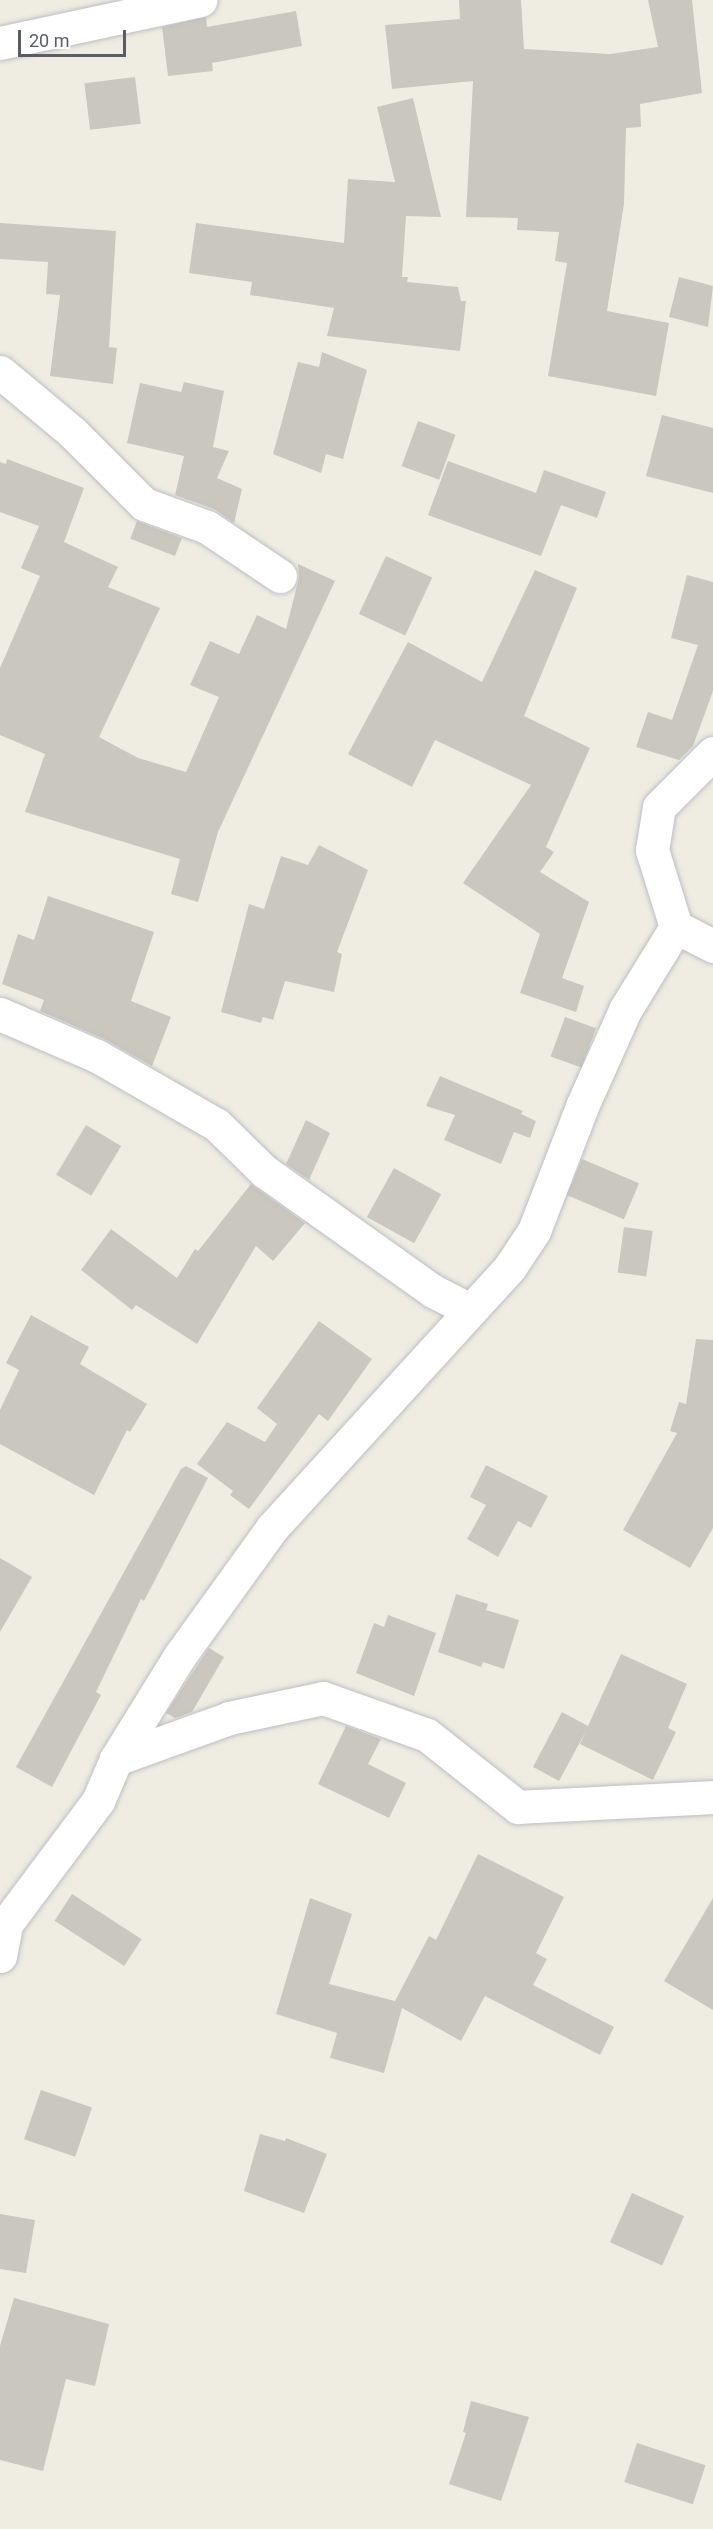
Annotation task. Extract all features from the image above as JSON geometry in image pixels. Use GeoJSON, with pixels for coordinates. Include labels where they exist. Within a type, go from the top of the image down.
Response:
{"type":"FeatureCollection","features":[{"type":"Feature","properties":{"kind":"street"},"geometry":{"type":"LineString","coordinates":[[0,43],[200,0]]}},
{"type":"Feature","properties":{"kind":"street"},"geometry":{"type":"LineString","coordinates":[[0,372],[72,432],[144,504],[207,527],[280,576]]}},
{"type":"Feature","properties":{"kind":"street"},"geometry":{"type":"LineString","coordinates":[[713,753],[690,772],[659,807],[652,850],[676,927],[713,946]]}},
{"type":"Feature","properties":{"kind":"street"},"geometry":{"type":"LineString","coordinates":[[0,1956],[6,1924],[98,1801],[116,1759],[179,1657],[272,1528],[510,1267],[534,1231],[583,1104],[625,1010],[676,927]]}},
{"type":"Feature","properties":{"kind":"street"},"geometry":{"type":"LineString","coordinates":[[0,1014],[97,1056],[217,1125],[264,1171],[433,1291],[470,1310]]}},
{"type":"Feature","properties":{"kind":"street"},"geometry":{"type":"LineString","coordinates":[[116,1759],[229,1718],[323,1698],[427,1736],[518,1807],[713,1797]]}},
{"type":"Feature","properties":{"kind":"building"},"geometry":{"type":"Polygon","coordinates":[[[459,0],[521,0],[524,49],[610,54],[658,47],[648,0],[692,0],[702,93],[640,104],[641,127],[626,128],[624,204],[607,311],[669,323],[656,396],[548,376],[567,263],[555,261],[559,232],[517,230],[518,218],[466,217],[473,81],[392,89],[385,25],[460,19],[459,0]]]}},
{"type":"Feature","properties":{"kind":"building"},"geometry":{"type":"Polygon","coordinates":[[[296,11],[302,46],[212,63],[213,71],[168,76],[162,27],[206,17],[207,27],[296,11]]]}},
{"type":"Feature","properties":{"kind":"building"},"geometry":{"type":"Polygon","coordinates":[[[135,77],[141,124],[90,130],[84,83],[135,77]]]}},
{"type":"Feature","properties":{"kind":"building"},"geometry":{"type":"Polygon","coordinates":[[[413,98],[441,217],[406,216],[402,277],[408,277],[407,282],[458,287],[461,301],[466,301],[460,351],[327,336],[334,308],[250,295],[252,282],[189,273],[196,223],[344,243],[348,179],[395,182],[377,107],[413,98]]]}},
{"type":"Feature","properties":{"kind":"building"},"geometry":{"type":"Polygon","coordinates":[[[0,223],[116,231],[109,347],[117,348],[113,384],[50,376],[60,295],[46,294],[48,262],[0,259],[0,223]]]}},
{"type":"Feature","properties":{"kind":"building"},"geometry":{"type":"Polygon","coordinates":[[[679,277],[713,286],[708,327],[669,317],[679,277]]]}},
{"type":"Feature","properties":{"kind":"building"},"geometry":{"type":"Polygon","coordinates":[[[322,352],[367,370],[343,459],[326,454],[321,473],[273,454],[298,362],[319,367],[322,352]]]}},
{"type":"Feature","properties":{"kind":"building"},"geometry":{"type":"Polygon","coordinates":[[[184,382],[224,391],[213,447],[229,451],[217,478],[242,489],[234,523],[214,509],[175,495],[184,456],[127,443],[140,383],[181,392],[184,382]]]}},
{"type":"Feature","properties":{"kind":"building"},"geometry":{"type":"Polygon","coordinates":[[[662,415],[713,428],[713,493],[646,476],[662,415]]]}},
{"type":"Feature","properties":{"kind":"building"},"geometry":{"type":"Polygon","coordinates":[[[418,421],[456,435],[439,480],[402,466],[418,421]]]}},
{"type":"Feature","properties":{"kind":"building"},"geometry":{"type":"Polygon","coordinates":[[[7,459],[84,488],[64,542],[118,567],[108,587],[160,608],[99,737],[138,758],[186,772],[219,697],[190,685],[210,641],[239,654],[257,615],[286,629],[299,578],[298,564],[335,581],[218,832],[198,902],[171,894],[180,859],[25,812],[45,754],[0,735],[0,668],[40,576],[21,568],[39,526],[0,512],[0,462],[6,464],[7,459]]]}},
{"type":"Feature","properties":{"kind":"building"},"geometry":{"type":"Polygon","coordinates":[[[448,461],[536,493],[544,470],[606,492],[597,518],[561,505],[541,556],[428,515],[448,461]]]}},
{"type":"Feature","properties":{"kind":"building"},"geometry":{"type":"Polygon","coordinates":[[[137,521],[182,538],[175,556],[130,539],[137,521]]]}},
{"type":"Feature","properties":{"kind":"building"},"geometry":{"type":"Polygon","coordinates":[[[386,556],[432,578],[405,636],[359,614],[386,556]]]}},
{"type":"Feature","properties":{"kind":"building"},"geometry":{"type":"Polygon","coordinates":[[[535,570],[577,588],[524,716],[590,748],[546,847],[554,852],[540,872],[589,902],[562,978],[584,986],[576,1012],[520,993],[540,934],[463,883],[531,785],[435,740],[412,787],[348,754],[408,642],[482,682],[535,570]]]}},
{"type":"Feature","properties":{"kind":"building"},"geometry":{"type":"Polygon","coordinates":[[[687,575],[713,582],[713,691],[693,746],[679,760],[636,747],[648,712],[672,720],[698,645],[671,638],[687,575]]]}},
{"type":"Feature","properties":{"kind":"building"},"geometry":{"type":"Polygon","coordinates":[[[319,845],[368,870],[337,952],[342,954],[334,992],[285,981],[273,1020],[263,1017],[261,1023],[221,1012],[249,904],[264,909],[281,856],[308,865],[319,845]]]}},
{"type":"Feature","properties":{"kind":"building"},"geometry":{"type":"Polygon","coordinates":[[[48,896],[154,932],[131,1001],[171,1017],[152,1066],[104,1039],[40,1011],[44,1000],[2,984],[18,934],[34,940],[48,896]]]}},
{"type":"Feature","properties":{"kind":"building"},"geometry":{"type":"Polygon","coordinates":[[[565,1017],[596,1028],[582,1068],[551,1056],[565,1017]]]}},
{"type":"Feature","properties":{"kind":"building"},"geometry":{"type":"Polygon","coordinates":[[[440,1076],[523,1111],[521,1114],[536,1121],[530,1138],[514,1132],[501,1164],[444,1140],[455,1115],[426,1106],[440,1076]]]}},
{"type":"Feature","properties":{"kind":"building"},"geometry":{"type":"Polygon","coordinates":[[[306,1120],[330,1133],[309,1180],[286,1164],[306,1120]]]}},
{"type":"Feature","properties":{"kind":"building"},"geometry":{"type":"Polygon","coordinates":[[[86,1125],[121,1146],[91,1196],[56,1175],[86,1125]]]}},
{"type":"Feature","properties":{"kind":"building"},"geometry":{"type":"Polygon","coordinates":[[[582,1159],[639,1183],[624,1219],[567,1195],[582,1159]]]}},
{"type":"Feature","properties":{"kind":"building"},"geometry":{"type":"Polygon","coordinates":[[[394,1168],[441,1194],[414,1243],[367,1217],[394,1168]]]}},
{"type":"Feature","properties":{"kind":"building"},"geometry":{"type":"Polygon","coordinates":[[[251,1184],[305,1223],[273,1261],[256,1246],[197,1344],[136,1305],[132,1310],[81,1270],[111,1229],[177,1278],[195,1249],[198,1251],[251,1184]]]}},
{"type":"Feature","properties":{"kind":"building"},"geometry":{"type":"Polygon","coordinates":[[[624,1227],[653,1231],[646,1277],[618,1273],[624,1227]]]}},
{"type":"Feature","properties":{"kind":"building"},"geometry":{"type":"Polygon","coordinates":[[[31,1315],[89,1347],[80,1364],[147,1404],[130,1432],[127,1430],[94,1495],[0,1444],[0,1410],[19,1370],[6,1363],[31,1315]]]}},
{"type":"Feature","properties":{"kind":"building"},"geometry":{"type":"Polygon","coordinates":[[[319,1321],[372,1359],[328,1421],[319,1414],[249,1509],[230,1495],[233,1491],[197,1464],[227,1422],[265,1442],[277,1424],[257,1408],[319,1321]]]}},
{"type":"Feature","properties":{"kind":"building"},"geometry":{"type":"Polygon","coordinates":[[[696,1339],[713,1340],[713,1528],[690,1568],[623,1530],[677,1433],[670,1431],[679,1402],[686,1404],[696,1339]]]}},
{"type":"Feature","properties":{"kind":"building"},"geometry":{"type":"Polygon","coordinates":[[[486,1465],[548,1496],[531,1528],[518,1521],[498,1557],[467,1539],[486,1505],[470,1497],[486,1465]]]}},
{"type":"Feature","properties":{"kind":"building"},"geometry":{"type":"Polygon","coordinates":[[[186,1466],[208,1478],[144,1601],[141,1599],[96,1692],[101,1695],[52,1787],[16,1767],[181,1469],[186,1466]]]}},
{"type":"Feature","properties":{"kind":"building"},"geometry":{"type":"Polygon","coordinates":[[[0,1558],[32,1577],[0,1632],[0,1558]]]}},
{"type":"Feature","properties":{"kind":"building"},"geometry":{"type":"Polygon","coordinates":[[[456,1594],[488,1604],[486,1610],[519,1620],[504,1669],[483,1662],[481,1667],[438,1652],[456,1594]]]}},
{"type":"Feature","properties":{"kind":"building"},"geometry":{"type":"Polygon","coordinates":[[[388,1615],[436,1633],[414,1696],[356,1673],[374,1623],[384,1627],[388,1615]]]}},
{"type":"Feature","properties":{"kind":"building"},"geometry":{"type":"Polygon","coordinates":[[[209,1648],[224,1657],[192,1712],[175,1718],[166,1713],[209,1648]]]}},
{"type":"Feature","properties":{"kind":"building"},"geometry":{"type":"Polygon","coordinates":[[[621,1654],[687,1684],[668,1728],[676,1732],[653,1780],[580,1744],[586,1731],[559,1781],[533,1767],[562,1712],[588,1726],[621,1654]]]}},
{"type":"Feature","properties":{"kind":"building"},"geometry":{"type":"Polygon","coordinates":[[[346,1726],[381,1739],[368,1764],[406,1783],[389,1818],[318,1784],[346,1726]]]}},
{"type":"Feature","properties":{"kind":"building"},"geometry":{"type":"Polygon","coordinates":[[[478,1854],[564,1897],[536,1953],[547,1959],[533,1985],[614,2027],[600,2055],[485,1996],[461,2041],[402,2008],[384,2073],[330,2058],[337,2033],[276,2014],[310,1898],[352,1914],[329,1984],[395,2001],[429,1936],[436,1940],[478,1854]]]}},
{"type":"Feature","properties":{"kind":"building"},"geometry":{"type":"Polygon","coordinates":[[[72,1894],[142,1939],[124,1966],[55,1921],[72,1894]]]}},
{"type":"Feature","properties":{"kind":"building"},"geometry":{"type":"Polygon","coordinates":[[[713,1898],[713,2010],[664,1981],[713,1898]]]}},
{"type":"Feature","properties":{"kind":"building"},"geometry":{"type":"Polygon","coordinates":[[[41,2090],[92,2108],[75,2157],[24,2139],[41,2090]]]}},
{"type":"Feature","properties":{"kind":"building"},"geometry":{"type":"Polygon","coordinates":[[[260,2134],[285,2141],[286,2138],[327,2154],[304,2213],[244,2191],[260,2134]]]}},
{"type":"Feature","properties":{"kind":"building"},"geometry":{"type":"Polygon","coordinates":[[[632,2193],[684,2216],[662,2266],[610,2242],[632,2193]]]}},
{"type":"Feature","properties":{"kind":"building"},"geometry":{"type":"Polygon","coordinates":[[[0,2214],[35,2220],[26,2273],[0,2269],[0,2214]]]}},
{"type":"Feature","properties":{"kind":"building"},"geometry":{"type":"Polygon","coordinates":[[[14,2298],[109,2324],[95,2386],[66,2379],[43,2471],[0,2460],[0,2346],[14,2298]]]}},
{"type":"Feature","properties":{"kind":"building"},"geometry":{"type":"Polygon","coordinates":[[[471,2401],[529,2417],[501,2501],[449,2484],[466,2433],[463,2432],[471,2401]]]}},
{"type":"Feature","properties":{"kind":"building"},"geometry":{"type":"Polygon","coordinates":[[[637,2443],[705,2465],[693,2504],[624,2482],[637,2443]]]}}]}
